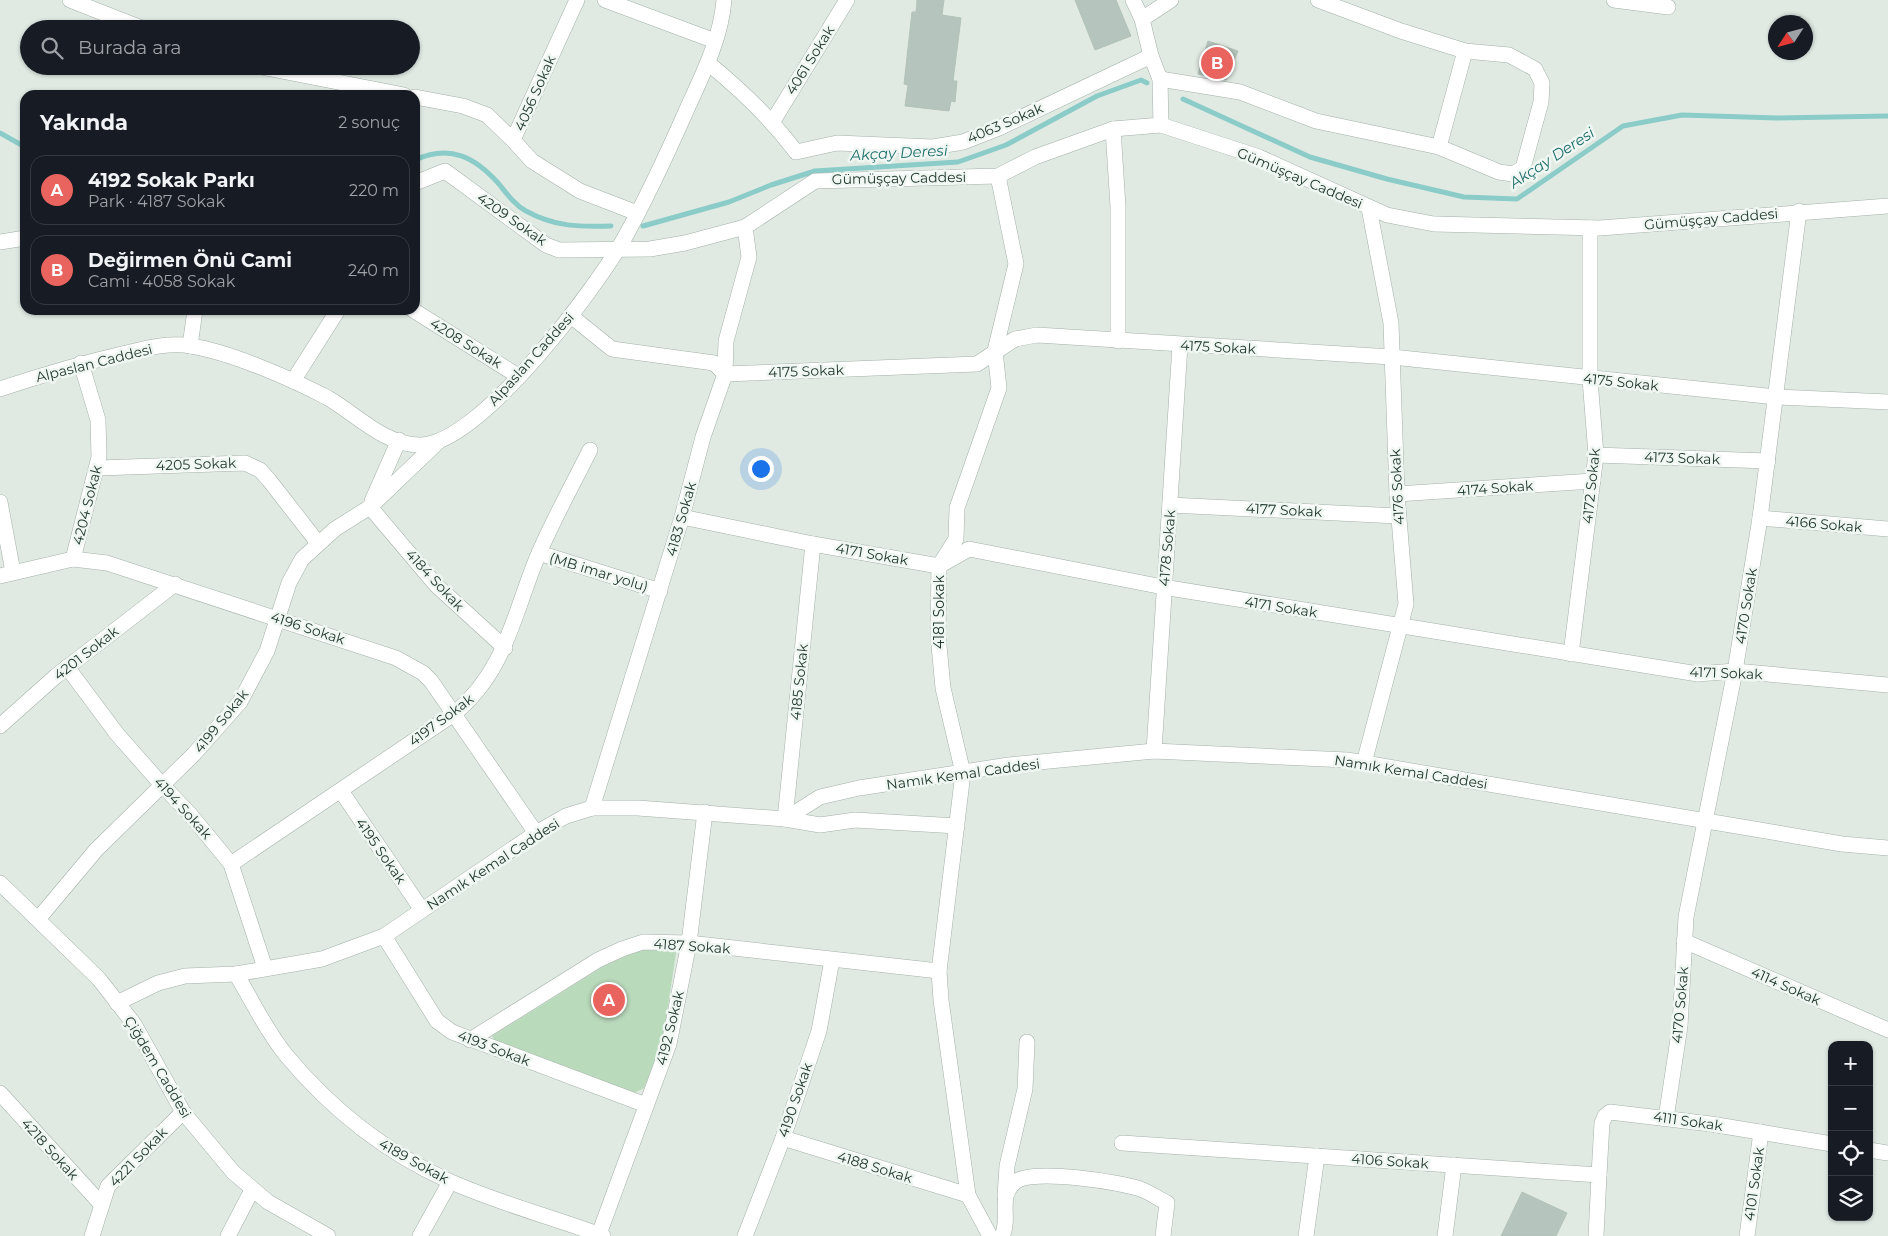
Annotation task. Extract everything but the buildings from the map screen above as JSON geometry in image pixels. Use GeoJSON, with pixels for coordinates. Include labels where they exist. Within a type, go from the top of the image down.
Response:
{"type":"FeatureCollection","features":[{"type":"Feature","properties":{"kind":"street"},"geometry":{"type":"LineString","coordinates":[[70,0],[102,6],[128,20]]}},
{"type":"Feature","properties":{"kind":"street","name":"4056 Sokak"},"geometry":{"type":"LineString","coordinates":[[420,98],[464,106],[487,115],[513,140],[577,0]]}},
{"type":"Feature","properties":{"kind":"street"},"geometry":{"type":"LineString","coordinates":[[605,0],[715,40]]}},
{"type":"Feature","properties":{"kind":"street","name":"Alpaslan Caddesi"},"geometry":{"type":"LineString","coordinates":[[0,389],[81,363],[155,347],[190,346],[244,361],[293,381],[329,399],[368,425],[399,440],[422,445],[440,440],[460,430],[479,415],[518,376],[571,316],[618,248],[670,149],[708,63],[723,16],[724,0]]}},
{"type":"Feature","properties":{"kind":"street","name":"4061 Sokak"},"geometry":{"type":"LineString","coordinates":[[773,121],[847,0]]}},
{"type":"Feature","properties":{"kind":"street"},"geometry":{"type":"LineString","coordinates":[[1133,0],[1142,19],[1151,56],[1160,78],[1161,125]]}},
{"type":"Feature","properties":{"kind":"street"},"geometry":{"type":"LineString","coordinates":[[1142,19],[1170,0]]}},
{"type":"Feature","properties":{"kind":"street"},"geometry":{"type":"LineString","coordinates":[[1160,78],[1240,92],[1316,121],[1439,147],[1499,172],[1513,174],[1524,168],[1541,102],[1542,83],[1535,69],[1509,55],[1466,51],[1318,0]]}},
{"type":"Feature","properties":{"kind":"street"},"geometry":{"type":"LineString","coordinates":[[1614,0],[1668,8]]}},
{"type":"Feature","properties":{"kind":"street"},"geometry":{"type":"LineString","coordinates":[[1439,147],[1466,51]]}},
{"type":"Feature","properties":{"kind":"street","name":"4063 Sokak"},"geometry":{"type":"LineString","coordinates":[[708,63],[746,94],[773,121],[796,152],[837,143],[933,147],[963,142],[998,128],[1151,56]]}},
{"type":"Feature","properties":{"kind":"street"},"geometry":{"type":"LineString","coordinates":[[302,75],[378,90]]}},
{"type":"Feature","properties":{"kind":"street","name":"Gümüşçay Caddesi"},"geometry":{"type":"LineString","coordinates":[[618,248],[650,249],[745,227],[815,180],[998,176],[1034,157],[1113,129],[1161,125],[1259,157],[1387,216],[1434,224],[1590,228],[1888,206]]}},
{"type":"Feature","properties":{"kind":"street"},"geometry":{"type":"LineString","coordinates":[[1113,129],[1118,207],[1118,341]]}},
{"type":"Feature","properties":{"kind":"street"},"geometry":{"type":"LineString","coordinates":[[513,140],[532,161],[580,191],[637,214]]}},
{"type":"Feature","properties":{"kind":"street","name":"4209 Sokak"},"geometry":{"type":"LineString","coordinates":[[420,182],[444,171],[546,245],[558,250],[618,248]]}},
{"type":"Feature","properties":{"kind":"street","name":"4181 Sokak"},"geometry":{"type":"LineString","coordinates":[[990,1236],[968,1195],[945,1038],[939,971],[964,773],[943,688],[938,635],[939,566],[956,539],[957,508],[999,388],[995,351],[1016,264],[998,176]]}},
{"type":"Feature","properties":{"kind":"street","name":"4176 Sokak"},"geometry":{"type":"LineString","coordinates":[[1364,763],[1406,604],[1398,516],[1391,323],[1369,208]]}},
{"type":"Feature","properties":{"kind":"street","name":"4170 Sokak"},"geometry":{"type":"LineString","coordinates":[[1666,1118],[1680,1026],[1686,917],[1735,671],[1760,518],[1799,212]]}},
{"type":"Feature","properties":{"kind":"street","name":"4183 Sokak"},"geometry":{"type":"LineString","coordinates":[[592,808],[660,591],[704,437],[725,374],[726,341],[749,257],[745,227]]}},
{"type":"Feature","properties":{"kind":"street","name":"4172 Sokak"},"geometry":{"type":"LineString","coordinates":[[1570,654],[1596,455],[1590,379],[1590,228]]}},
{"type":"Feature","properties":{"kind":"street"},"geometry":{"type":"LineString","coordinates":[[0,242],[20,239]]}},
{"type":"Feature","properties":{"kind":"street","name":"4208 Sokak"},"geometry":{"type":"LineString","coordinates":[[420,314],[518,376]]}},
{"type":"Feature","properties":{"kind":"street"},"geometry":{"type":"LineString","coordinates":[[190,346],[194,315]]}},
{"type":"Feature","properties":{"kind":"street"},"geometry":{"type":"LineString","coordinates":[[293,381],[335,315]]}},
{"type":"Feature","properties":{"kind":"street"},"geometry":{"type":"LineString","coordinates":[[571,316],[612,350],[714,363],[725,374]]}},
{"type":"Feature","properties":{"kind":"street","name":"4175 Sokak"},"geometry":{"type":"LineString","coordinates":[[725,374],[977,364],[1015,338],[1037,335],[1392,357],[1776,397],[1888,402]]}},
{"type":"Feature","properties":{"kind":"street","name":"4178 Sokak"},"geometry":{"type":"LineString","coordinates":[[1154,751],[1180,345]]}},
{"type":"Feature","properties":{"kind":"street","name":"4204 Sokak"},"geometry":{"type":"LineString","coordinates":[[73,559],[98,468],[98,420],[81,363]]}},
{"type":"Feature","properties":{"kind":"street"},"geometry":{"type":"LineString","coordinates":[[370,507],[399,440]]}},
{"type":"Feature","properties":{"kind":"street","name":"4199 Sokak"},"geometry":{"type":"LineString","coordinates":[[39,918],[96,850],[194,754],[240,702],[266,651],[294,572],[302,559],[335,529],[370,507],[440,440]]}},
{"type":"Feature","properties":{"kind":"street","name":"4197 Sokak"},"geometry":{"type":"LineString","coordinates":[[231,864],[455,713],[472,699],[489,676],[505,648],[539,553],[590,450]]}},
{"type":"Feature","properties":{"kind":"street","name":"4173 Sokak"},"geometry":{"type":"LineString","coordinates":[[1596,455],[1768,461]]}},
{"type":"Feature","properties":{"kind":"street","name":"4205 Sokak"},"geometry":{"type":"LineString","coordinates":[[98,468],[245,463],[260,470],[318,544]]}},
{"type":"Feature","properties":{"kind":"street","name":"4174 Sokak"},"geometry":{"type":"LineString","coordinates":[[1397,494],[1593,481]]}},
{"type":"Feature","properties":{"kind":"street"},"geometry":{"type":"LineString","coordinates":[[0,502],[7,574]]}},
{"type":"Feature","properties":{"kind":"street","name":"4177 Sokak"},"geometry":{"type":"LineString","coordinates":[[1170,505],[1398,516]]}},
{"type":"Feature","properties":{"kind":"street","name":"4184 Sokak"},"geometry":{"type":"LineString","coordinates":[[370,507],[436,584],[505,648]]}},
{"type":"Feature","properties":{"kind":"street","name":"4171 Sokak"},"geometry":{"type":"LineString","coordinates":[[682,518],[813,544],[939,566],[969,549],[1163,587],[1399,627],[1698,674],[1735,671],[1888,685]]}},
{"type":"Feature","properties":{"kind":"street","name":"4166 Sokak"},"geometry":{"type":"LineString","coordinates":[[1760,518],[1888,530]]}},
{"type":"Feature","properties":{"kind":"street","name":"4185 Sokak"},"geometry":{"type":"LineString","coordinates":[[785,819],[813,544]]}},
{"type":"Feature","properties":{"kind":"street","name":"(MB imar yolu)"},"geometry":{"type":"LineString","coordinates":[[539,553],[660,591]]}},
{"type":"Feature","properties":{"kind":"street","name":"4196 Sokak"},"geometry":{"type":"LineString","coordinates":[[7,574],[73,559],[107,563],[396,658],[412,666],[431,681],[455,713],[536,833]]}},
{"type":"Feature","properties":{"kind":"street","name":"4201 Sokak"},"geometry":{"type":"LineString","coordinates":[[0,726],[67,667],[175,584]]}},
{"type":"Feature","properties":{"kind":"street","name":"4194 Sokak"},"geometry":{"type":"LineString","coordinates":[[67,667],[117,734],[162,785],[190,813],[231,864],[265,968]]}},
{"type":"Feature","properties":{"kind":"street","name":"Namık Kemal Caddesi"},"geometry":{"type":"LineString","coordinates":[[118,1003],[158,983],[185,976],[236,974],[322,959],[384,936],[536,833],[566,816],[592,808],[705,812],[785,819],[820,797],[859,788],[1009,765],[1154,751],[1347,760],[1842,844],[1888,848]]}},
{"type":"Feature","properties":{"kind":"street","name":"4195 Sokak"},"geometry":{"type":"LineString","coordinates":[[341,791],[422,910]]}},
{"type":"Feature","properties":{"kind":"street","name":"4192 Sokak"},"geometry":{"type":"LineString","coordinates":[[601,1235],[669,1044],[689,943],[705,812]]}},
{"type":"Feature","properties":{"kind":"street"},"geometry":{"type":"LineString","coordinates":[[785,819],[820,825],[855,820],[957,826]]}},
{"type":"Feature","properties":{"kind":"street","name":"Çiğdem Caddesi"},"geometry":{"type":"LineString","coordinates":[[0,883],[39,918],[99,979],[134,1024],[183,1112],[217,1154],[252,1190],[310,1232],[328,1236]]}},
{"type":"Feature","properties":{"kind":"street","name":"4193 Sokak"},"geometry":{"type":"LineString","coordinates":[[384,936],[437,1021],[452,1032],[646,1105]]}},
{"type":"Feature","properties":{"kind":"street","name":"4114 Sokak"},"geometry":{"type":"LineString","coordinates":[[1684,941],[1888,1030]]}},
{"type":"Feature","properties":{"kind":"street","name":"4187 Sokak"},"geometry":{"type":"LineString","coordinates":[[470,1040],[598,960],[643,942],[689,943],[939,971]]}},
{"type":"Feature","properties":{"kind":"street","name":"4190 Sokak"},"geometry":{"type":"LineString","coordinates":[[745,1236],[783,1138],[818,1031],[832,960]]}},
{"type":"Feature","properties":{"kind":"street","name":"4189 Sokak"},"geometry":{"type":"LineString","coordinates":[[236,974],[284,1053],[311,1082],[361,1129],[398,1155],[450,1182],[601,1235]]}},
{"type":"Feature","properties":{"kind":"street"},"geometry":{"type":"LineString","coordinates":[[1002,1236],[1005,1230],[1007,1166],[1025,1089],[1027,1042]]}},
{"type":"Feature","properties":{"kind":"street","name":"4218 Sokak"},"geometry":{"type":"LineString","coordinates":[[0,1093],[101,1204]]}},
{"type":"Feature","properties":{"kind":"street","name":"4221 Sokak"},"geometry":{"type":"LineString","coordinates":[[92,1236],[108,1186],[183,1112]]}},
{"type":"Feature","properties":{"kind":"street","name":"4111 Sokak"},"geometry":{"type":"LineString","coordinates":[[1598,1175],[1602,1123],[1605,1116],[1610,1112],[1666,1118],[1828,1143]]}},
{"type":"Feature","properties":{"kind":"street","name":"4101 Sokak"},"geometry":{"type":"LineString","coordinates":[[1747,1236],[1761,1132]]}},
{"type":"Feature","properties":{"kind":"street","name":"4188 Sokak"},"geometry":{"type":"LineString","coordinates":[[783,1138],[968,1195]]}},
{"type":"Feature","properties":{"kind":"street","name":"4106 Sokak"},"geometry":{"type":"LineString","coordinates":[[1122,1143],[1598,1175]]}},
{"type":"Feature","properties":{"kind":"street"},"geometry":{"type":"LineString","coordinates":[[1873,1151],[1888,1153]]}},
{"type":"Feature","properties":{"kind":"street"},"geometry":{"type":"LineString","coordinates":[[1306,1236],[1317,1156]]}},
{"type":"Feature","properties":{"kind":"street"},"geometry":{"type":"LineString","coordinates":[[1445,1236],[1454,1165]]}},
{"type":"Feature","properties":{"kind":"street"},"geometry":{"type":"LineString","coordinates":[[1005,1196],[1015,1181],[1032,1175],[1060,1176],[1142,1190],[1167,1204],[1163,1236]]}},
{"type":"Feature","properties":{"kind":"street"},"geometry":{"type":"LineString","coordinates":[[1596,1236],[1598,1175]]}},
{"type":"Feature","properties":{"kind":"street"},"geometry":{"type":"LineString","coordinates":[[420,1236],[450,1182]]}},
{"type":"Feature","properties":{"kind":"street"},"geometry":{"type":"LineString","coordinates":[[228,1236],[252,1190]]}},
{"type":"Feature","properties":{"kind":"green space"},"geometry":{"type":"Polygon","coordinates":[[[643,949],[672,949],[676,953],[663,1039],[644,1088],[634,1093],[496,1043],[492,1036],[607,964],[643,949]]]}},
{"type":"Feature","properties":{"kind":"waterway","name":"Akçay Deresi"},"geometry":{"type":"LineString","coordinates":[[643,226],[729,202],[771,185],[815,171],[958,162],[1006,145],[1097,96],[1141,80],[1147,83]]}},
{"type":"Feature","properties":{"kind":"waterway","name":"Akçay Deresi"},"geometry":{"type":"LineString","coordinates":[[1183,99],[1310,157],[1387,179],[1464,197],[1517,199],[1623,126],[1682,115],[1777,118],[1888,116]]}},
{"type":"Feature","properties":{"kind":"waterway","name":"Akçay Deresi"},"geometry":{"type":"LineString","coordinates":[[0,133],[20,144]]}},
{"type":"Feature","properties":{"kind":"waterway","name":"Akçay Deresi"},"geometry":{"type":"LineString","coordinates":[[420,158],[440,153],[451,153],[471,160],[490,175],[518,206],[547,220],[567,225],[611,226]]}},
{"type":"Feature","properties":{"kind":"place","name":"Değirmen Önü Cami"},"geometry":{"type":"Point","coordinates":[1217,63]}},
{"type":"Feature","properties":{"kind":"place","name":"4192 Sokak Parkı"},"geometry":{"type":"Point","coordinates":[609,1000]}}]}
